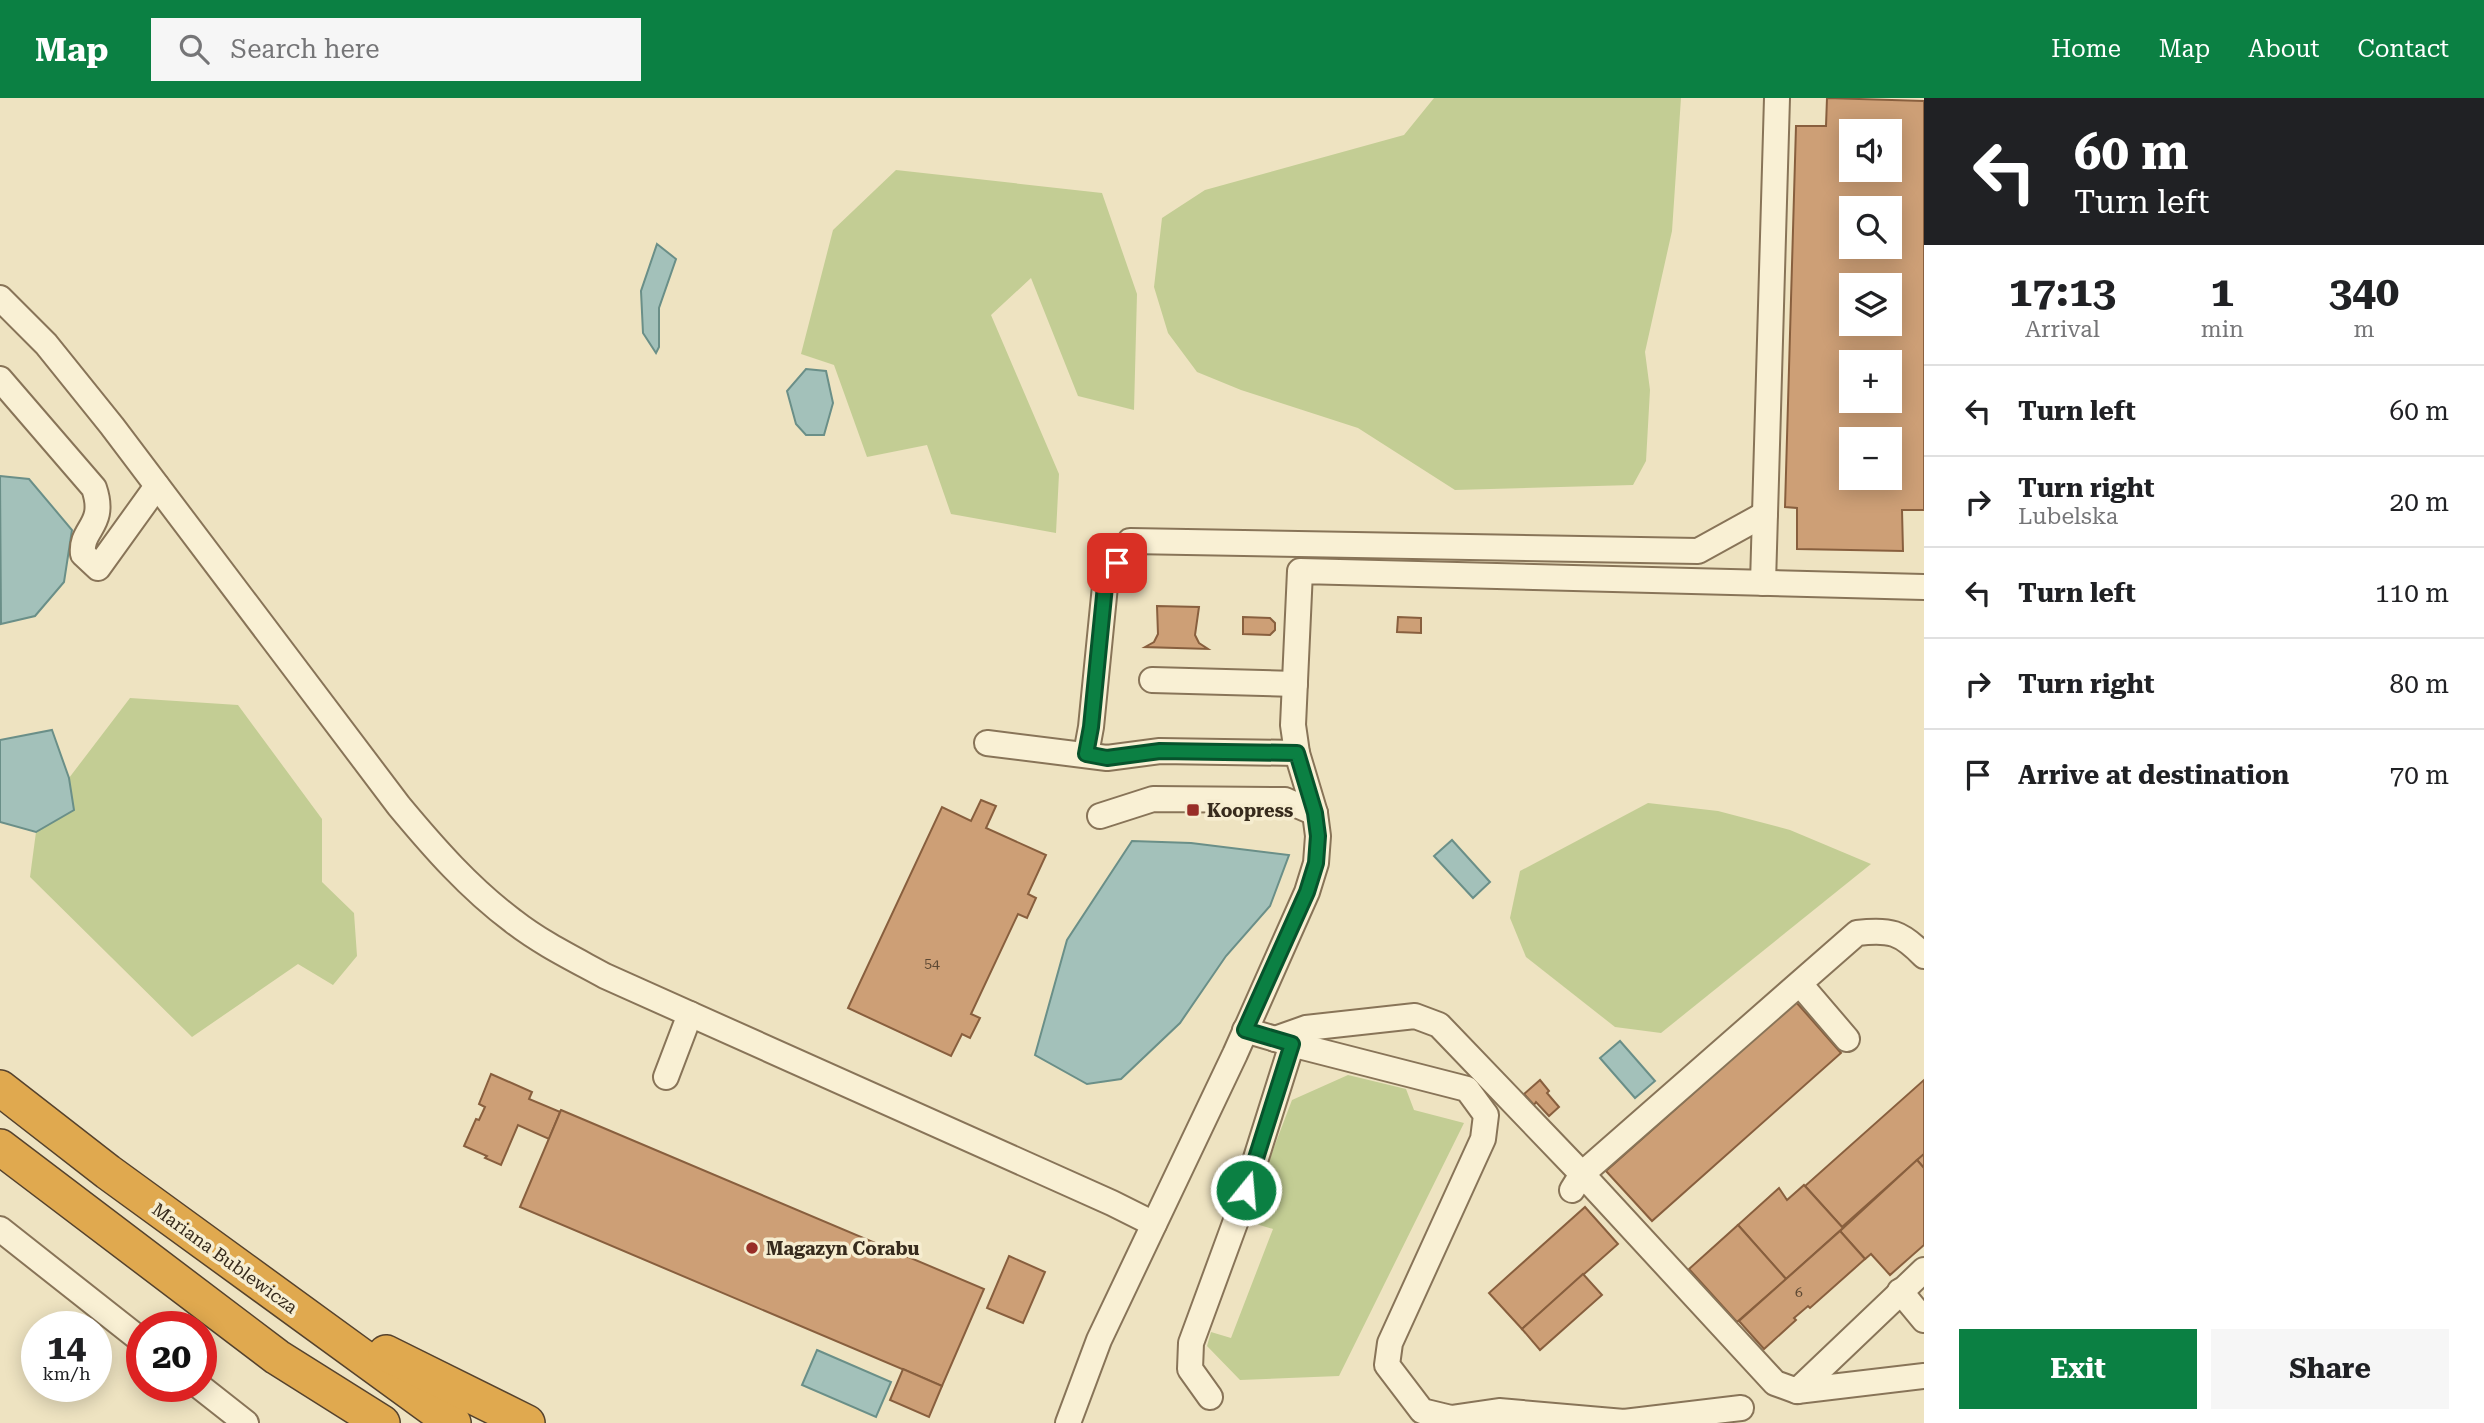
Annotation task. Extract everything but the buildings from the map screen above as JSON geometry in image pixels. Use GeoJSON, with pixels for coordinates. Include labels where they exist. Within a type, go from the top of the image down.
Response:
{"type":"FeatureCollection","features":[{"type":"Feature","properties":{"kind":"highway","name":"Mariana Bublewicza"},"geometry":{"type":"LineString","coordinates":[[0,1088],[108,1172],[453,1423]]}},
{"type":"Feature","properties":{"kind":"highway"},"geometry":{"type":"LineString","coordinates":[[0,1147],[277,1357],[352,1423]]}},
{"type":"Feature","properties":{"kind":"highway"},"geometry":{"type":"LineString","coordinates":[[253,1279],[411,1367],[527,1423]]}},
{"type":"Feature","properties":{"kind":"highway"},"geometry":{"type":"LineString","coordinates":[[277,1357],[382,1423]]}},
{"type":"Feature","properties":{"kind":"street"},"geometry":{"type":"LineString","coordinates":[[1763,583],[1777,98]]}},
{"type":"Feature","properties":{"kind":"street"},"geometry":{"type":"LineString","coordinates":[[0,298],[46,344],[399,806],[448,863],[490,903],[542,941],[606,976],[1154,1224]]}},
{"type":"Feature","properties":{"kind":"street"},"geometry":{"type":"LineString","coordinates":[[0,379],[94,488],[99,501],[99,513],[82,546],[83,554],[98,568],[157,486]]}},
{"type":"Feature","properties":{"kind":"street"},"geometry":{"type":"LineString","coordinates":[[1086,754],[1105,586],[1130,541],[1698,551],[1765,514]]}},
{"type":"Feature","properties":{"kind":"street"},"geometry":{"type":"LineString","coordinates":[[1068,1423],[1099,1340],[1235,1054],[1316,863],[1318,836],[1315,813],[1297,753],[1293,725],[1300,570],[1924,587]]}},
{"type":"Feature","properties":{"kind":"street"},"geometry":{"type":"LineString","coordinates":[[1152,680],[1295,684]]}},
{"type":"Feature","properties":{"kind":"street"},"geometry":{"type":"LineString","coordinates":[[987,743],[1107,758],[1160,751],[1297,753]]}},
{"type":"Feature","properties":{"kind":"street"},"geometry":{"type":"LineString","coordinates":[[1100,816],[1153,799],[1285,800],[1315,813]]}},
{"type":"Feature","properties":{"kind":"street"},"geometry":{"type":"LineString","coordinates":[[1577,1182],[1857,933],[1882,930],[1908,939],[1924,956]]}},
{"type":"Feature","properties":{"kind":"street"},"geometry":{"type":"LineString","coordinates":[[1800,984],[1847,1039]]}},
{"type":"Feature","properties":{"kind":"street"},"geometry":{"type":"LineString","coordinates":[[666,1077],[690,1014]]}},
{"type":"Feature","properties":{"kind":"street"},"geometry":{"type":"LineString","coordinates":[[1210,1397],[1190,1368],[1191,1343],[1238,1215],[1283,1041],[1306,1028],[1415,1016],[1439,1025],[1577,1182],[1775,1383],[1797,1391],[1924,1376]]}},
{"type":"Feature","properties":{"kind":"street"},"geometry":{"type":"LineString","coordinates":[[1245,1030],[1467,1089],[1486,1115],[1483,1139],[1390,1343],[1387,1365],[1422,1411],[1451,1418],[1499,1411],[1624,1422],[1741,1408]]}},
{"type":"Feature","properties":{"kind":"street"},"geometry":{"type":"LineString","coordinates":[[0,1229],[126,1328]]}},
{"type":"Feature","properties":{"kind":"street"},"geometry":{"type":"LineString","coordinates":[[1797,1391],[1924,1270]]}},
{"type":"Feature","properties":{"kind":"street"},"geometry":{"type":"LineString","coordinates":[[1900,1291],[1924,1320]]}},
{"type":"Feature","properties":{"kind":"street"},"geometry":{"type":"LineString","coordinates":[[1085,1383],[1087,1423]]}},
{"type":"Feature","properties":{"kind":"street"},"geometry":{"type":"LineString","coordinates":[[217,1400],[246,1423]]}},
{"type":"Feature","properties":{"kind":"green space"},"geometry":{"type":"Polygon","coordinates":[[[1434,98],[1681,98],[1672,231],[1645,352],[1650,390],[1646,461],[1633,485],[1455,490],[1358,428],[1241,390],[1197,372],[1168,333],[1154,287],[1162,218],[1205,190],[1404,135],[1434,98]]]}},
{"type":"Feature","properties":{"kind":"green space"},"geometry":{"type":"Polygon","coordinates":[[[896,170],[1102,193],[1137,294],[1134,410],[1078,396],[1031,278],[991,315],[1059,474],[1056,533],[951,514],[927,445],[867,457],[834,365],[801,354],[833,230],[896,170]]]}},
{"type":"Feature","properties":{"kind":"green space"},"geometry":{"type":"Polygon","coordinates":[[[130,698],[238,705],[322,819],[322,882],[354,913],[357,956],[333,985],[298,964],[192,1037],[30,877],[36,832],[74,810],[69,778],[130,698]]]}},
{"type":"Feature","properties":{"kind":"green space"},"geometry":{"type":"Polygon","coordinates":[[[1648,803],[1718,811],[1790,830],[1871,864],[1661,1033],[1615,1027],[1526,957],[1510,918],[1520,871],[1648,803]]]}},
{"type":"Feature","properties":{"kind":"green space"},"geometry":{"type":"Polygon","coordinates":[[[1348,1075],[1406,1089],[1414,1110],[1464,1123],[1339,1376],[1240,1380],[1207,1346],[1211,1332],[1231,1338],[1273,1229],[1246,1221],[1292,1100],[1348,1075]]]}},
{"type":"Feature","properties":{"kind":"water"},"geometry":{"type":"Polygon","coordinates":[[[657,244],[676,259],[659,308],[659,347],[656,353],[643,333],[641,291],[657,244]]]}},
{"type":"Feature","properties":{"kind":"water"},"geometry":{"type":"Polygon","coordinates":[[[806,369],[826,371],[833,403],[824,435],[806,435],[796,424],[787,391],[806,369]]]}},
{"type":"Feature","properties":{"kind":"water"},"geometry":{"type":"Polygon","coordinates":[[[0,476],[29,479],[72,530],[64,582],[35,616],[1,624],[0,476]]]}},
{"type":"Feature","properties":{"kind":"water"},"geometry":{"type":"Polygon","coordinates":[[[52,730],[69,778],[74,810],[36,832],[0,822],[0,740],[52,730]]]}},
{"type":"Feature","properties":{"kind":"water"},"geometry":{"type":"Polygon","coordinates":[[[1452,840],[1490,882],[1473,898],[1434,856],[1452,840]]]}},
{"type":"Feature","properties":{"kind":"water"},"geometry":{"type":"Polygon","coordinates":[[[1132,841],[1191,843],[1289,855],[1270,906],[1226,956],[1180,1023],[1121,1079],[1087,1084],[1035,1055],[1067,940],[1132,841]]]}},
{"type":"Feature","properties":{"kind":"water"},"geometry":{"type":"Polygon","coordinates":[[[1620,1041],[1655,1081],[1635,1098],[1600,1058],[1620,1041]]]}},
{"type":"Feature","properties":{"kind":"water"},"geometry":{"type":"Polygon","coordinates":[[[817,1350],[891,1382],[876,1417],[802,1385],[817,1350]]]}},
{"type":"Feature","properties":{"kind":"place","name":"Koopress"},"geometry":{"type":"Point","coordinates":[1193,810]}},
{"type":"Feature","properties":{"kind":"place","name":"Magazyn Corabu"},"geometry":{"type":"Point","coordinates":[752,1248]}},
{"type":"Feature","properties":{"kind":"route"},"geometry":{"type":"LineString","coordinates":[[1117,563],[1105,586],[1086,754],[1107,758],[1160,751],[1297,753],[1315,813],[1318,836],[1316,863],[1307,892],[1245,1030],[1292,1044],[1246,1190]]}}]}
